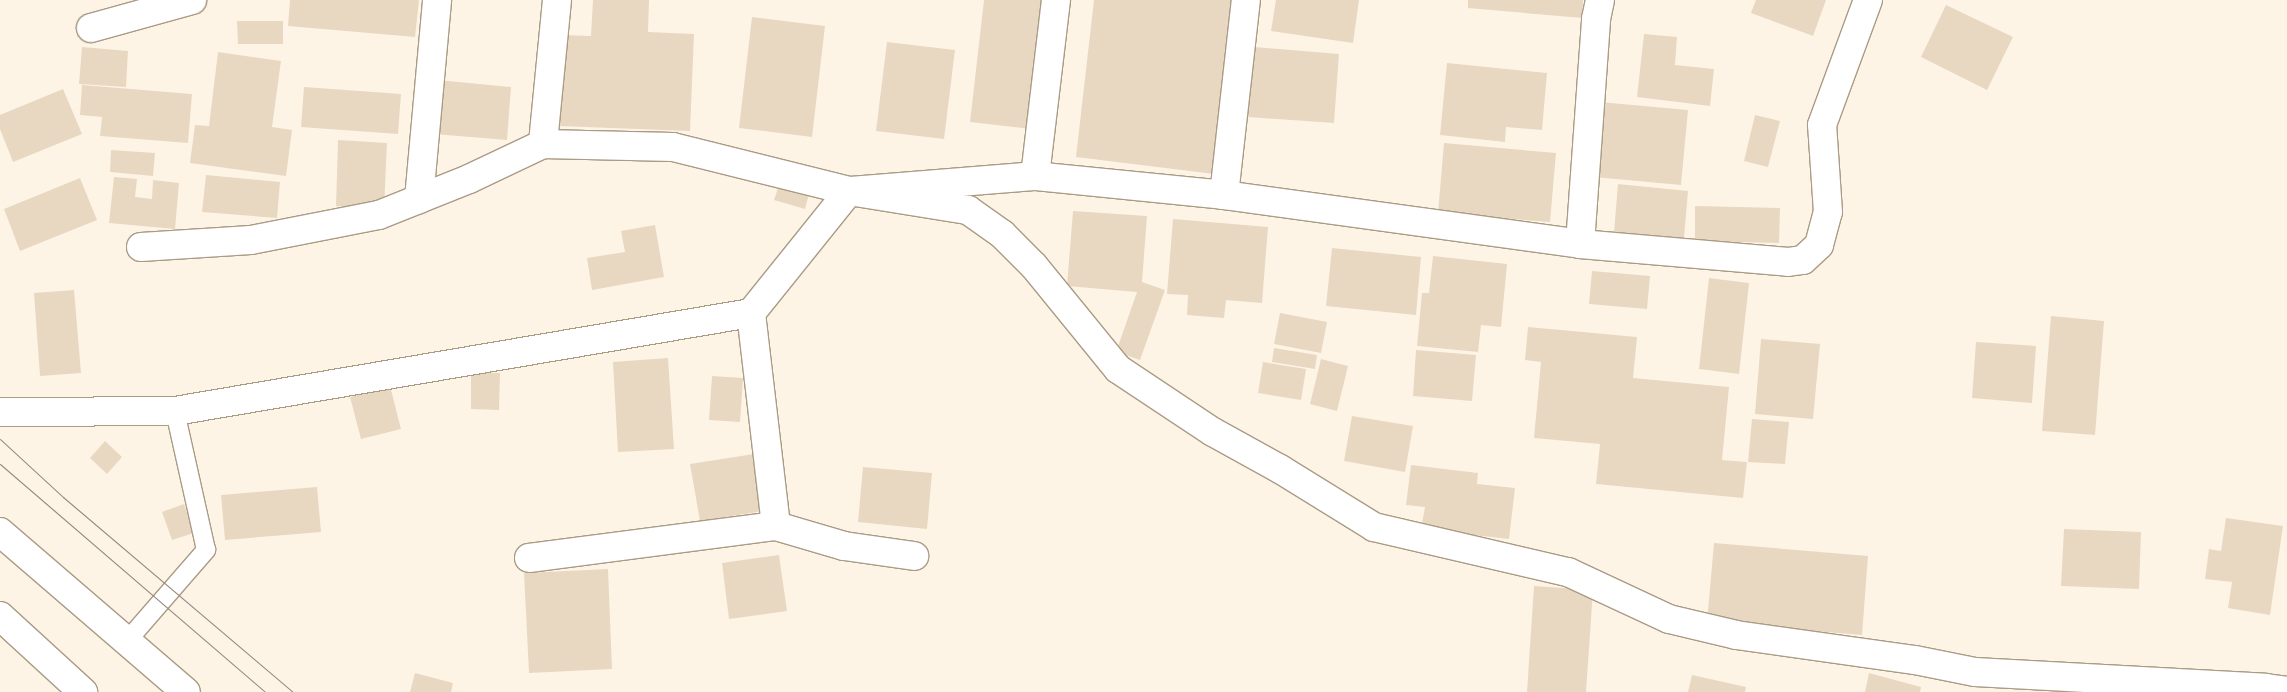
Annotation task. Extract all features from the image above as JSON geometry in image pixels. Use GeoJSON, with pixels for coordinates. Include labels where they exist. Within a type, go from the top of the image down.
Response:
{"type":"FeatureCollection","features":[{"type":"Feature","properties":{"kind":"street"},"geometry":{"type":"LineString","coordinates":[[91,28],[192,0]]}},
{"type":"Feature","properties":{"kind":"street"},"geometry":{"type":"LineString","coordinates":[[418,199],[437,0]]}},
{"type":"Feature","properties":{"kind":"street"},"geometry":{"type":"LineString","coordinates":[[543,144],[557,0]]}},
{"type":"Feature","properties":{"kind":"street"},"geometry":{"type":"LineString","coordinates":[[1035,176],[1056,0]]}},
{"type":"Feature","properties":{"kind":"street"},"geometry":{"type":"LineString","coordinates":[[1224,195],[1246,0]]}},
{"type":"Feature","properties":{"kind":"street"},"geometry":{"type":"LineString","coordinates":[[1580,244],[1596,19],[1600,0]]}},
{"type":"Feature","properties":{"kind":"street"},"geometry":{"type":"LineString","coordinates":[[0,412],[176,411],[751,313],[849,191],[1035,176],[1224,195],[1580,244],[1788,262],[1804,260],[1819,245],[1828,212],[1822,125],[1868,0]]}},
{"type":"Feature","properties":{"kind":"street"},"geometry":{"type":"LineString","coordinates":[[141,247],[251,240],[379,216],[469,179],[543,144],[673,147],[849,191],[968,210],[1002,234],[1034,266],[1118,369],[1213,432],[1280,469],[1374,527],[1568,572],[1669,619],[1736,635],[1915,660],[1975,672],[2257,687],[2287,691]]}},
{"type":"Feature","properties":{"kind":"street"},"geometry":{"type":"LineString","coordinates":[[751,313],[776,526]]}},
{"type":"Feature","properties":{"kind":"street"},"geometry":{"type":"LineString","coordinates":[[529,558],[776,526],[844,546],[914,556]]}},
{"type":"Feature","properties":{"kind":"street"},"geometry":{"type":"LineString","coordinates":[[0,533],[37,562],[186,692]]}},
{"type":"Feature","properties":{"kind":"street"},"geometry":{"type":"LineString","coordinates":[[1,619],[83,692]]}},
{"type":"Feature","properties":{"kind":"lane"},"geometry":{"type":"LineString","coordinates":[[127,641],[206,550],[176,411]]}},
{"type":"Feature","properties":{"kind":"building"},"geometry":{"type":"Polygon","coordinates":[[[290,0],[419,0],[415,37],[288,26],[290,0]]]}},
{"type":"Feature","properties":{"kind":"building"},"geometry":{"type":"Polygon","coordinates":[[[593,0],[649,0],[648,32],[694,34],[690,131],[558,126],[562,35],[591,36],[593,0]]]}},
{"type":"Feature","properties":{"kind":"building"},"geometry":{"type":"Polygon","coordinates":[[[984,0],[1047,0],[1032,129],[970,122],[984,0]]]}},
{"type":"Feature","properties":{"kind":"building"},"geometry":{"type":"Polygon","coordinates":[[[1094,0],[1234,0],[1214,174],[1076,157],[1094,0]]]}},
{"type":"Feature","properties":{"kind":"building"},"geometry":{"type":"Polygon","coordinates":[[[1276,0],[1359,0],[1353,43],[1271,31],[1276,0]]]}},
{"type":"Feature","properties":{"kind":"building"},"geometry":{"type":"Polygon","coordinates":[[[1468,0],[1583,0],[1582,18],[1468,8],[1468,0]]]}},
{"type":"Feature","properties":{"kind":"building"},"geometry":{"type":"Polygon","coordinates":[[[1756,0],[1826,0],[1813,36],[1751,13],[1756,0]]]}},
{"type":"Feature","properties":{"kind":"building"},"geometry":{"type":"Polygon","coordinates":[[[1946,5],[2013,37],[1987,90],[1921,57],[1946,5]]]}},
{"type":"Feature","properties":{"kind":"building"},"geometry":{"type":"Polygon","coordinates":[[[752,17],[825,26],[812,137],[739,128],[752,17]]]}},
{"type":"Feature","properties":{"kind":"building"},"geometry":{"type":"Polygon","coordinates":[[[237,21],[283,21],[283,44],[238,44],[237,21]]]}},
{"type":"Feature","properties":{"kind":"building"},"geometry":{"type":"Polygon","coordinates":[[[1644,34],[1677,37],[1675,65],[1714,69],[1710,106],[1637,97],[1644,34]]]}},
{"type":"Feature","properties":{"kind":"building"},"geometry":{"type":"Polygon","coordinates":[[[887,42],[955,50],[944,139],[876,131],[887,42]]]}},
{"type":"Feature","properties":{"kind":"building"},"geometry":{"type":"Polygon","coordinates":[[[82,47],[128,51],[126,87],[79,84],[82,47]]]}},
{"type":"Feature","properties":{"kind":"building"},"geometry":{"type":"Polygon","coordinates":[[[1254,47],[1339,54],[1334,123],[1248,117],[1254,47]]]}},
{"type":"Feature","properties":{"kind":"building"},"geometry":{"type":"Polygon","coordinates":[[[218,52],[281,61],[272,127],[292,130],[286,176],[190,163],[195,125],[209,126],[218,52]]]}},
{"type":"Feature","properties":{"kind":"building"},"geometry":{"type":"Polygon","coordinates":[[[1447,63],[1547,73],[1542,130],[1506,127],[1505,142],[1440,135],[1447,63]]]}},
{"type":"Feature","properties":{"kind":"building"},"geometry":{"type":"Polygon","coordinates":[[[438,80],[511,87],[507,140],[434,134],[438,80]]]}},
{"type":"Feature","properties":{"kind":"building"},"geometry":{"type":"Polygon","coordinates":[[[82,85],[192,94],[188,143],[100,136],[102,117],[80,115],[82,85]]]}},
{"type":"Feature","properties":{"kind":"building"},"geometry":{"type":"Polygon","coordinates":[[[304,87],[401,94],[398,134],[301,127],[304,87]]]}},
{"type":"Feature","properties":{"kind":"building"},"geometry":{"type":"Polygon","coordinates":[[[63,89],[82,134],[13,162],[0,129],[0,115],[63,89]]]}},
{"type":"Feature","properties":{"kind":"building"},"geometry":{"type":"Polygon","coordinates":[[[1600,102],[1688,110],[1681,185],[1594,177],[1600,102]]]}},
{"type":"Feature","properties":{"kind":"building"},"geometry":{"type":"Polygon","coordinates":[[[1755,115],[1780,121],[1768,167],[1744,161],[1755,115]]]}},
{"type":"Feature","properties":{"kind":"building"},"geometry":{"type":"Polygon","coordinates":[[[338,140],[387,143],[384,209],[336,206],[338,140]]]}},
{"type":"Feature","properties":{"kind":"building"},"geometry":{"type":"Polygon","coordinates":[[[1444,143],[1556,153],[1550,222],[1438,213],[1444,143]]]}},
{"type":"Feature","properties":{"kind":"building"},"geometry":{"type":"Polygon","coordinates":[[[111,150],[155,153],[153,176],[110,172],[111,150]]]}},
{"type":"Feature","properties":{"kind":"building"},"geometry":{"type":"Polygon","coordinates":[[[206,175],[280,182],[277,218],[202,212],[206,175]]]}},
{"type":"Feature","properties":{"kind":"building"},"geometry":{"type":"Polygon","coordinates":[[[114,177],[137,179],[135,197],[152,199],[153,180],[179,183],[175,229],[109,223],[114,177]]]}},
{"type":"Feature","properties":{"kind":"building"},"geometry":{"type":"Polygon","coordinates":[[[80,178],[97,220],[20,251],[4,209],[80,178]]]}},
{"type":"Feature","properties":{"kind":"building"},"geometry":{"type":"Polygon","coordinates":[[[1618,184],[1688,191],[1684,238],[1614,232],[1618,184]]]}},
{"type":"Feature","properties":{"kind":"building"},"geometry":{"type":"Polygon","coordinates":[[[779,185],[809,194],[805,209],[774,200],[779,185]]]}},
{"type":"Feature","properties":{"kind":"building"},"geometry":{"type":"Polygon","coordinates":[[[1695,206],[1780,208],[1779,243],[1695,241],[1695,206]]]}},
{"type":"Feature","properties":{"kind":"building"},"geometry":{"type":"Polygon","coordinates":[[[1073,211],[1147,216],[1142,282],[1165,290],[1140,360],[1116,352],[1137,292],[1067,286],[1073,211]]]}},
{"type":"Feature","properties":{"kind":"building"},"geometry":{"type":"Polygon","coordinates":[[[1173,219],[1268,227],[1262,303],[1226,300],[1224,318],[1187,315],[1188,295],[1167,294],[1173,219]]]}},
{"type":"Feature","properties":{"kind":"building"},"geometry":{"type":"Polygon","coordinates":[[[655,225],[664,277],[592,290],[587,258],[625,252],[621,231],[655,225]]]}},
{"type":"Feature","properties":{"kind":"building"},"geometry":{"type":"Polygon","coordinates":[[[1332,248],[1421,257],[1416,315],[1326,306],[1332,248]]]}},
{"type":"Feature","properties":{"kind":"building"},"geometry":{"type":"Polygon","coordinates":[[[1433,256],[1507,264],[1501,327],[1481,325],[1478,352],[1417,346],[1422,293],[1429,293],[1433,256]]]}},
{"type":"Feature","properties":{"kind":"building"},"geometry":{"type":"Polygon","coordinates":[[[1592,271],[1650,276],[1647,309],[1589,304],[1592,271]]]}},
{"type":"Feature","properties":{"kind":"building"},"geometry":{"type":"Polygon","coordinates":[[[1709,278],[1749,283],[1739,374],[1699,369],[1709,278]]]}},
{"type":"Feature","properties":{"kind":"building"},"geometry":{"type":"Polygon","coordinates":[[[74,290],[81,373],[40,376],[34,293],[74,290]]]}},
{"type":"Feature","properties":{"kind":"building"},"geometry":{"type":"Polygon","coordinates":[[[1280,313],[1327,322],[1321,353],[1274,344],[1280,313]]]}},
{"type":"Feature","properties":{"kind":"building"},"geometry":{"type":"Polygon","coordinates":[[[2051,316],[2104,321],[2095,435],[2042,431],[2051,316]]]}},
{"type":"Feature","properties":{"kind":"building"},"geometry":{"type":"Polygon","coordinates":[[[1528,327],[1637,337],[1633,378],[1729,387],[1722,460],[1747,462],[1743,498],[1596,484],[1600,444],[1534,438],[1541,362],[1525,360],[1528,327]]]}},
{"type":"Feature","properties":{"kind":"building"},"geometry":{"type":"Polygon","coordinates":[[[1761,339],[1820,344],[1813,419],[1755,414],[1761,339]]]}},
{"type":"Feature","properties":{"kind":"building"},"geometry":{"type":"Polygon","coordinates":[[[1976,342],[2036,346],[2032,403],[1972,398],[1976,342]]]}},
{"type":"Feature","properties":{"kind":"building"},"geometry":{"type":"Polygon","coordinates":[[[1274,348],[1317,355],[1315,369],[1272,362],[1274,348]]]}},
{"type":"Feature","properties":{"kind":"building"},"geometry":{"type":"Polygon","coordinates":[[[1416,350],[1476,355],[1472,401],[1413,396],[1416,350]]]}},
{"type":"Feature","properties":{"kind":"building"},"geometry":{"type":"Polygon","coordinates":[[[668,358],[674,449],[618,452],[613,362],[668,358]]]}},
{"type":"Feature","properties":{"kind":"building"},"geometry":{"type":"Polygon","coordinates":[[[1321,359],[1348,366],[1337,411],[1310,404],[1321,359]]]}},
{"type":"Feature","properties":{"kind":"building"},"geometry":{"type":"Polygon","coordinates":[[[1263,362],[1306,369],[1301,400],[1258,393],[1263,362]]]}},
{"type":"Feature","properties":{"kind":"building"},"geometry":{"type":"Polygon","coordinates":[[[471,372],[500,373],[499,410],[471,409],[471,372]]]}},
{"type":"Feature","properties":{"kind":"building"},"geometry":{"type":"Polygon","coordinates":[[[712,376],[743,378],[740,422],[709,420],[712,376]]]}},
{"type":"Feature","properties":{"kind":"building"},"geometry":{"type":"Polygon","coordinates":[[[390,386],[401,429],[361,439],[350,397],[390,386]]]}},
{"type":"Feature","properties":{"kind":"building"},"geometry":{"type":"Polygon","coordinates":[[[1352,416],[1413,426],[1405,472],[1344,461],[1352,416]]]}},
{"type":"Feature","properties":{"kind":"building"},"geometry":{"type":"Polygon","coordinates":[[[1752,419],[1789,422],[1785,464],[1748,462],[1752,419]]]}},
{"type":"Feature","properties":{"kind":"building"},"geometry":{"type":"Polygon","coordinates":[[[105,441],[122,457],[107,474],[90,458],[105,441]]]}},
{"type":"Feature","properties":{"kind":"building"},"geometry":{"type":"Polygon","coordinates":[[[754,454],[763,511],[700,521],[690,464],[754,454]]]}},
{"type":"Feature","properties":{"kind":"building"},"geometry":{"type":"Polygon","coordinates":[[[1411,465],[1478,473],[1477,484],[1515,488],[1509,539],[1421,529],[1425,507],[1406,505],[1411,465]]]}},
{"type":"Feature","properties":{"kind":"building"},"geometry":{"type":"Polygon","coordinates":[[[863,467],[932,473],[927,529],[858,522],[863,467]]]}},
{"type":"Feature","properties":{"kind":"building"},"geometry":{"type":"Polygon","coordinates":[[[317,487],[321,532],[225,540],[221,495],[317,487]]]}},
{"type":"Feature","properties":{"kind":"building"},"geometry":{"type":"Polygon","coordinates":[[[184,504],[194,533],[172,540],[162,512],[184,504]]]}},
{"type":"Feature","properties":{"kind":"building"},"geometry":{"type":"Polygon","coordinates":[[[2226,518],[2283,526],[2270,615],[2228,608],[2232,582],[2205,579],[2209,549],[2221,551],[2226,518]]]}},
{"type":"Feature","properties":{"kind":"building"},"geometry":{"type":"Polygon","coordinates":[[[2064,529],[2141,532],[2139,589],[2061,586],[2064,529]]]}},
{"type":"Feature","properties":{"kind":"building"},"geometry":{"type":"Polygon","coordinates":[[[1714,543],[1868,556],[1862,635],[1707,622],[1714,543]]]}},
{"type":"Feature","properties":{"kind":"building"},"geometry":{"type":"Polygon","coordinates":[[[779,555],[787,611],[729,619],[722,563],[779,555]]]}},
{"type":"Feature","properties":{"kind":"building"},"geometry":{"type":"Polygon","coordinates":[[[608,569],[612,669],[529,673],[524,573],[608,569]]]}},
{"type":"Feature","properties":{"kind":"building"},"geometry":{"type":"Polygon","coordinates":[[[1534,586],[1593,590],[1586,692],[1527,692],[1534,586]]]}},
{"type":"Feature","properties":{"kind":"building"},"geometry":{"type":"Polygon","coordinates":[[[415,673],[453,683],[451,692],[410,692],[415,673]]]}},
{"type":"Feature","properties":{"kind":"building"},"geometry":{"type":"Polygon","coordinates":[[[1869,673],[1921,687],[1920,692],[1865,692],[1869,673]]]}},
{"type":"Feature","properties":{"kind":"building"},"geometry":{"type":"Polygon","coordinates":[[[1692,675],[1746,687],[1745,692],[1688,692],[1692,675]]]}},
{"type":"Feature","properties":{"kind":"tram line"},"geometry":{"type":"LineString","coordinates":[[0,439],[63,497],[293,692]]}},
{"type":"Feature","properties":{"kind":"tram line"},"geometry":{"type":"LineString","coordinates":[[0,464],[265,692]]}}]}
